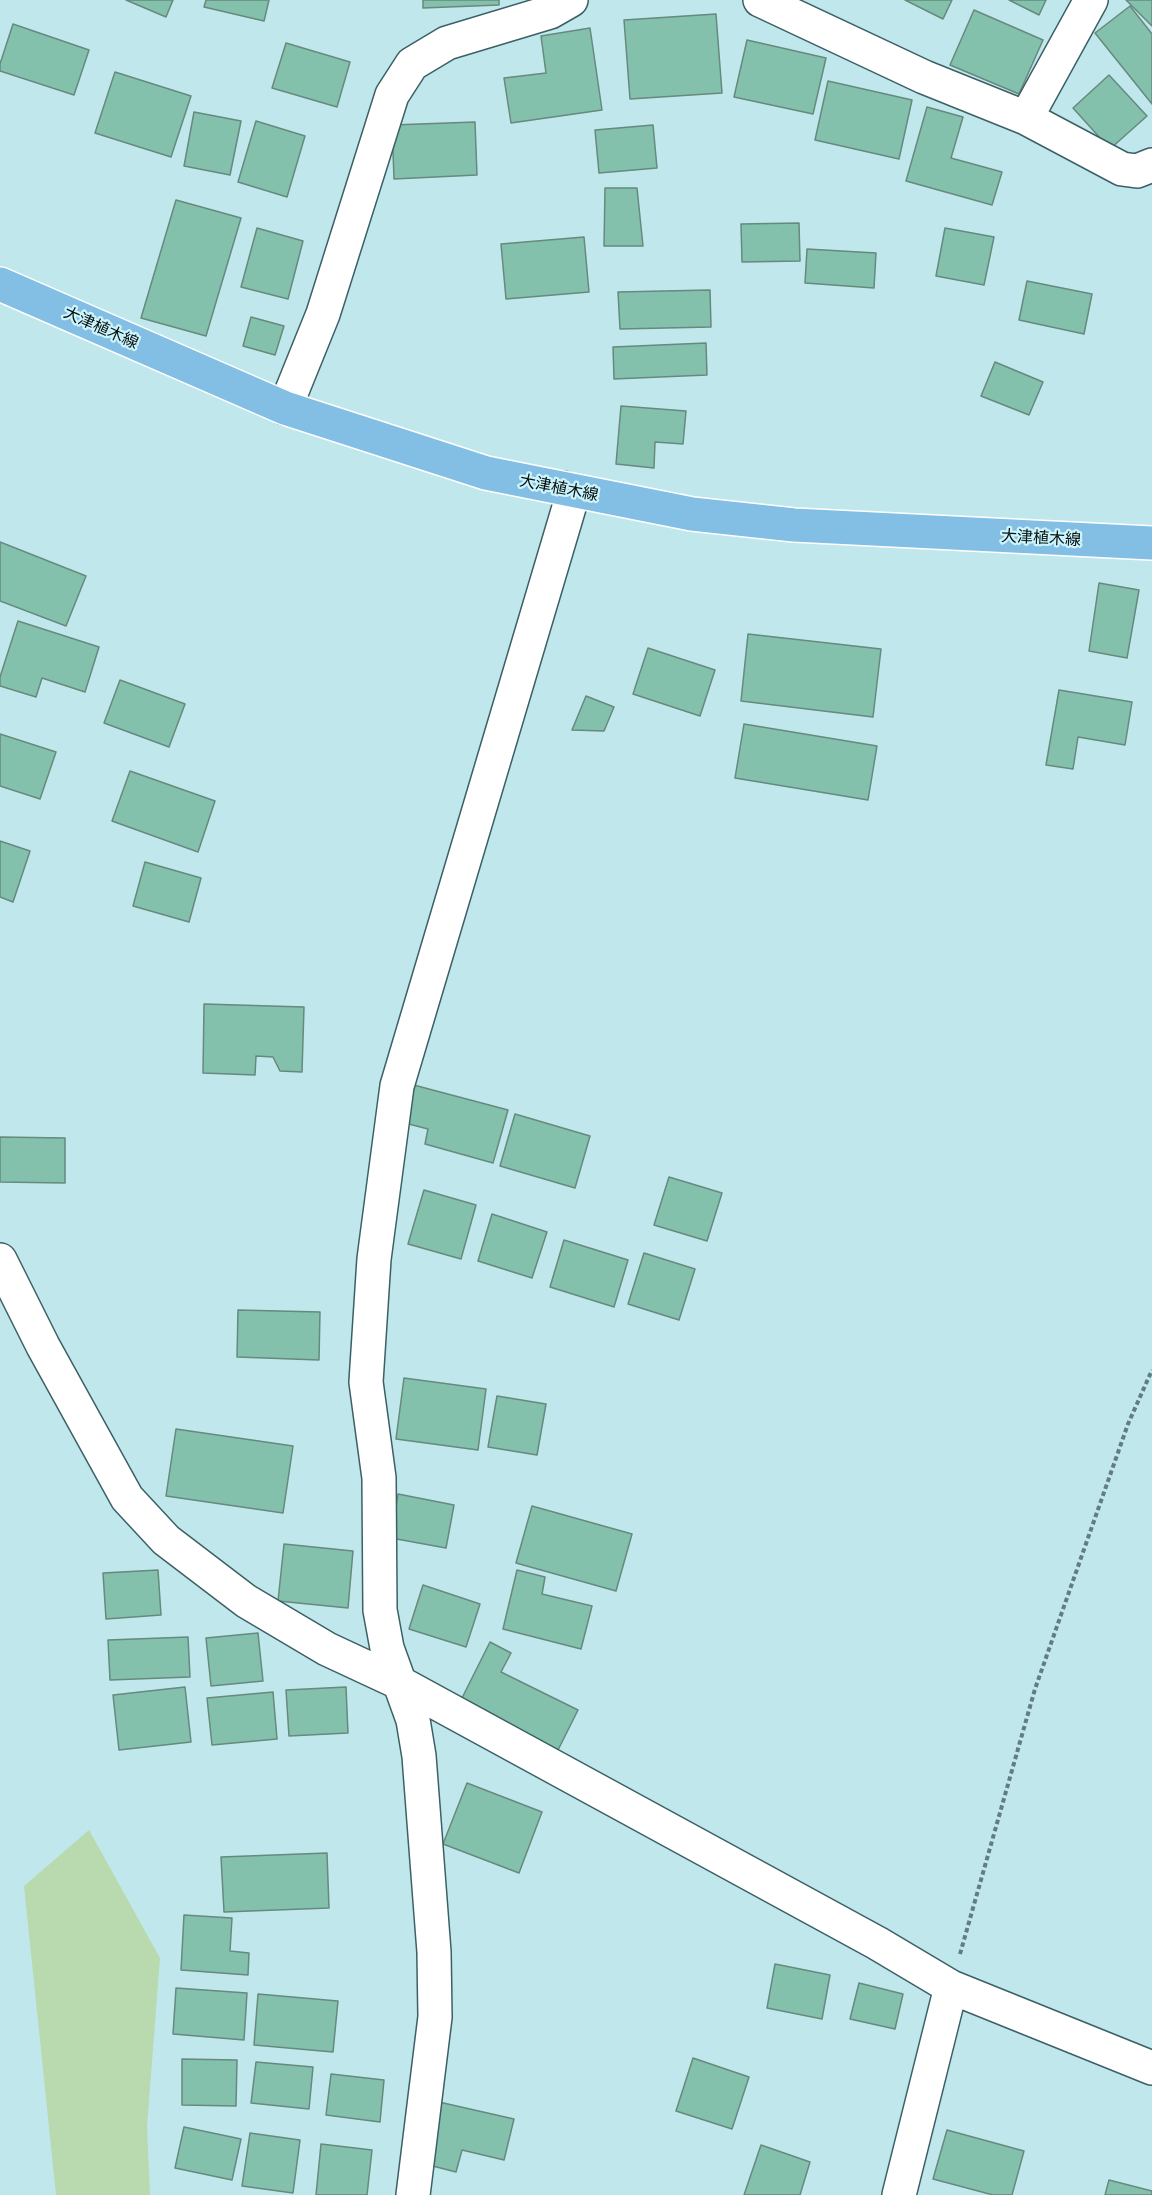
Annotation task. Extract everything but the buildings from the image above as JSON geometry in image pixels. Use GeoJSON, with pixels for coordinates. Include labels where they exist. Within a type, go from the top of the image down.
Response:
{"type":"FeatureCollection","features":[{"type":"Feature","properties":{"kind":"main road","name":"大津植木線"},"geometry":{"type":"LineString","coordinates":[[0,284],[285,408],[486,473],[692,514],[794,525],[1152,543]]}},
{"type":"Feature","properties":{"kind":"street"},"geometry":{"type":"LineString","coordinates":[[285,408],[323,314],[392,95],[412,64],[447,43],[550,12],[571,0]]}},
{"type":"Feature","properties":{"kind":"street"},"geometry":{"type":"LineString","coordinates":[[760,0],[924,77],[1026,118],[1122,169],[1137,171],[1152,165]]}},
{"type":"Feature","properties":{"kind":"street"},"geometry":{"type":"LineString","coordinates":[[1026,118],[1091,0]]}},
{"type":"Feature","properties":{"kind":"street"},"geometry":{"type":"LineString","coordinates":[[413,2195],[432,2055],[435,2017],[434,1952],[419,1756],[413,1720],[387,1648],[380,1610],[379,1478],[366,1382],[374,1259],[397,1086],[573,494],[563,488]]}},
{"type":"Feature","properties":{"kind":"street"},"geometry":{"type":"LineString","coordinates":[[0,1260],[43,1346],[128,1498],[166,1540],[246,1601],[327,1649],[400,1683],[877,1943],[951,1987],[1152,2068]]}},
{"type":"Feature","properties":{"kind":"street"},"geometry":{"type":"LineString","coordinates":[[899,2195],[951,1987]]}},
{"type":"Feature","properties":{"kind":"path"},"geometry":{"type":"LineString","coordinates":[[951,1987],[1035,1689],[1128,1424],[1152,1370]]}},
{"type":"Feature","properties":{"kind":"green space"},"geometry":{"type":"Polygon","coordinates":[[[89,1830],[160,1958],[147,2126],[150,2195],[56,2195],[24,1886],[89,1830]]]}}]}
